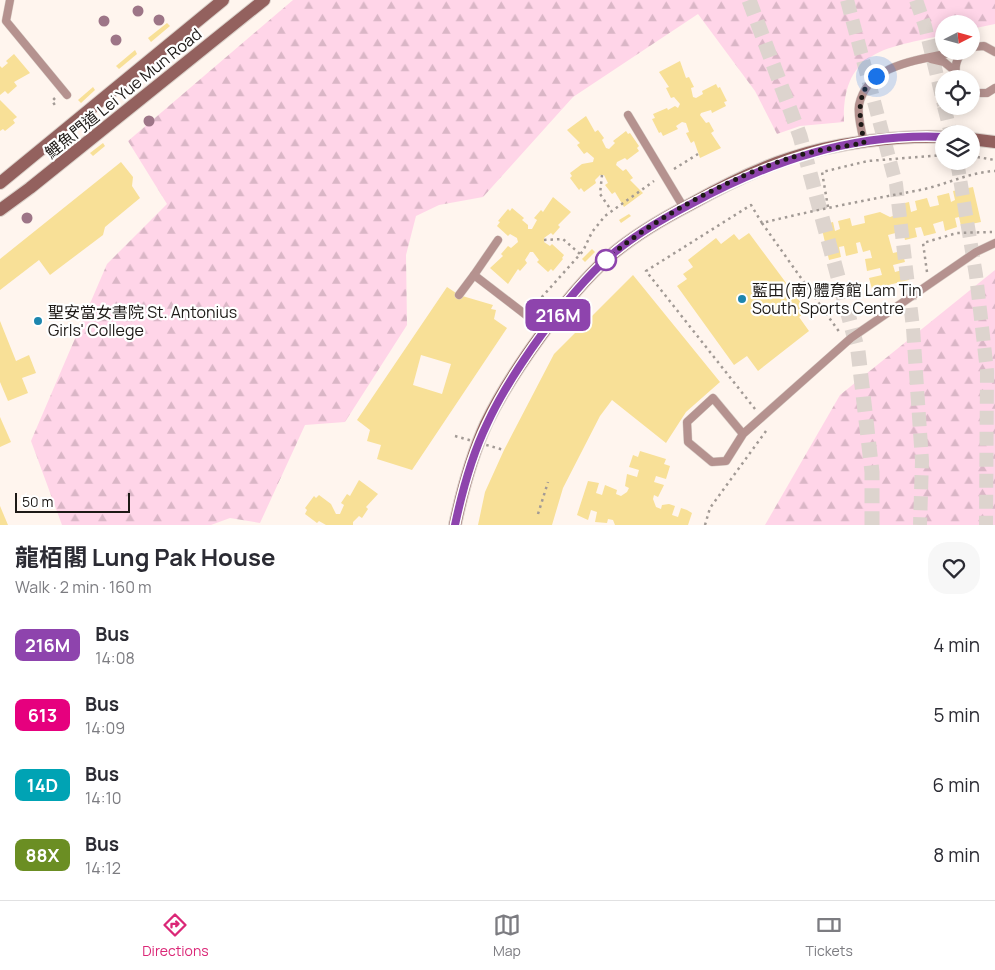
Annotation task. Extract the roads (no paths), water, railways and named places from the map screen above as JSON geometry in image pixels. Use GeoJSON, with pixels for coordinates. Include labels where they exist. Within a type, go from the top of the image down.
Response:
{"type":"FeatureCollection","features":[{"type":"Feature","properties":{"kind":"main road","name":"鯉魚門道 Lei Yue Mun Road"},"geometry":{"type":"LineString","coordinates":[[0,183],[223,0]]}},
{"type":"Feature","properties":{"kind":"main road","name":"鯉魚門道 Lei Yue Mun Road"},"geometry":{"type":"LineString","coordinates":[[0,210],[264,0]]}},
{"type":"Feature","properties":{"kind":"main road"},"geometry":{"type":"LineString","coordinates":[[455,525],[486,425],[501,398],[548,328],[608,258],[634,237],[728,183],[791,158],[864,143],[935,138]]}},
{"type":"Feature","properties":{"kind":"main road"},"geometry":{"type":"LineString","coordinates":[[980,140],[995,142]]}},
{"type":"Feature","properties":{"kind":"lane"},"geometry":{"type":"LineString","coordinates":[[10,0],[3,23],[66,94]]}},
{"type":"Feature","properties":{"kind":"lane"},"geometry":{"type":"LineString","coordinates":[[980,47],[984,46],[995,52]]}},
{"type":"Feature","properties":{"kind":"lane"},"geometry":{"type":"LineString","coordinates":[[864,143],[859,106],[868,83],[890,68],[935,57]]}},
{"type":"Feature","properties":{"kind":"lane"},"geometry":{"type":"LineString","coordinates":[[929,59],[944,62],[951,70]]}},
{"type":"Feature","properties":{"kind":"lane"},"geometry":{"type":"LineString","coordinates":[[980,93],[987,93],[995,88]]}},
{"type":"Feature","properties":{"kind":"lane"},"geometry":{"type":"LineString","coordinates":[[628,115],[684,208]]}},
{"type":"Feature","properties":{"kind":"lane"},"geometry":{"type":"LineString","coordinates":[[459,295],[498,240]]}},
{"type":"Feature","properties":{"kind":"lane"},"geometry":{"type":"LineString","coordinates":[[743,434],[713,398],[687,422],[688,442],[712,462],[726,461],[743,434],[851,338],[976,252],[995,243]]}},
{"type":"Feature","properties":{"kind":"lane"},"geometry":{"type":"LineString","coordinates":[[474,275],[526,315],[548,328]]}},
{"type":"Feature","properties":{"kind":"tunnel"},"geometry":{"type":"LineString","coordinates":[[749,0],[800,136],[858,351],[872,472],[872,525]]}},
{"type":"Feature","properties":{"kind":"tunnel"},"geometry":{"type":"LineString","coordinates":[[847,0],[896,184],[913,328],[922,461],[920,525]]}},
{"type":"Feature","properties":{"kind":"tunnel"},"geometry":{"type":"LineString","coordinates":[[916,0],[925,26],[936,70]]}},
{"type":"Feature","properties":{"kind":"tunnel"},"geometry":{"type":"LineString","coordinates":[[946,115],[949,125]]}},
{"type":"Feature","properties":{"kind":"tunnel"},"geometry":{"type":"LineString","coordinates":[[958,170],[976,275],[987,371],[986,525]]}},
{"type":"Feature","properties":{"kind":"place","name":"藍田(南)體育館 Lam Tin South Sports Centre"},"geometry":{"type":"Point","coordinates":[742,299]}},
{"type":"Feature","properties":{"kind":"place","name":"聖安當女書院 St. Antonius Girls' College"},"geometry":{"type":"Point","coordinates":[38,321]}}]}
